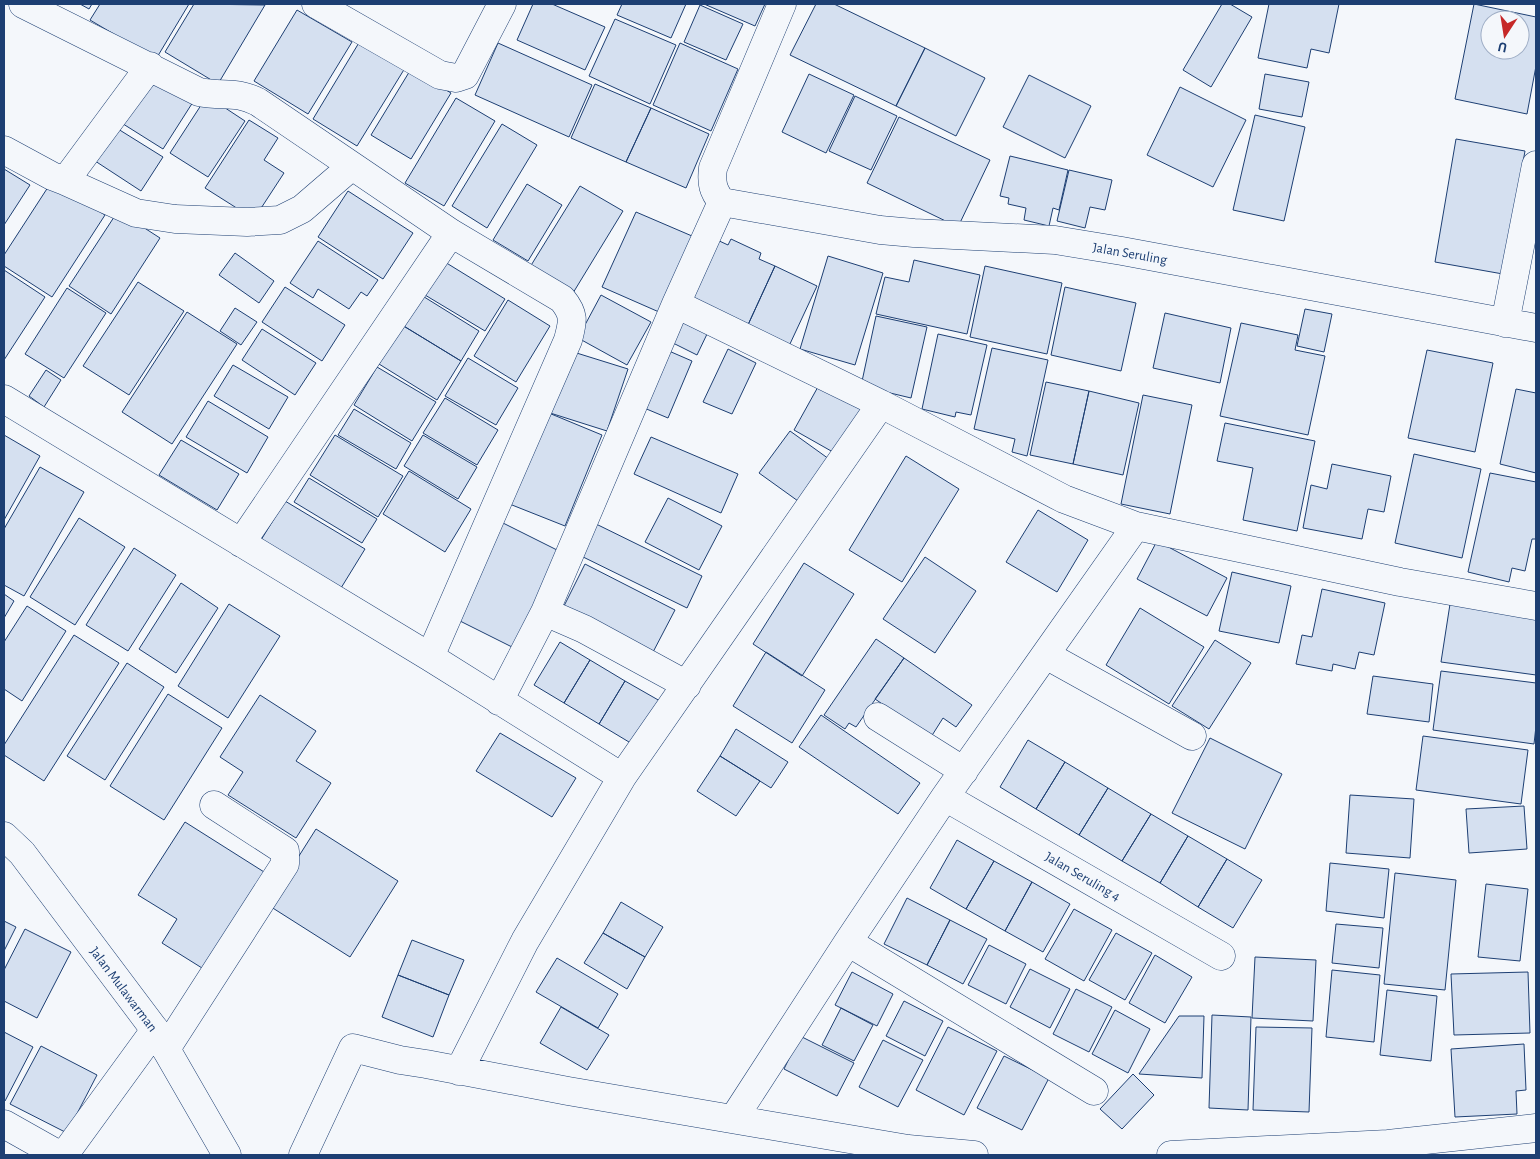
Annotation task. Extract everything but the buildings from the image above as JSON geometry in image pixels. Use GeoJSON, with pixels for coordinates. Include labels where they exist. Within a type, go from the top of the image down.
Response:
{"type":"FeatureCollection","features":[{"type":"Feature","properties":{"kind":"street"},"geometry":{"type":"LineString","coordinates":[[22,4],[199,92],[213,95],[231,94],[245,96],[258,102],[451,233],[562,299],[570,309],[573,322],[568,340],[430,657]]}},
{"type":"Feature","properties":{"kind":"street"},"geometry":{"type":"LineString","coordinates":[[316,4],[440,75],[456,78],[466,74],[502,4]]}},
{"type":"Feature","properties":{"kind":"street"},"geometry":{"type":"LineString","coordinates":[[500,701],[545,612],[676,304],[722,202],[714,192],[711,180],[713,168],[782,4]]}},
{"type":"Feature","properties":{"kind":"street"},"geometry":{"type":"LineString","coordinates":[[65,180],[150,66]]}},
{"type":"Feature","properties":{"kind":"street"},"geometry":{"type":"LineString","coordinates":[[4,150],[52,176],[136,212],[175,219],[246,222],[280,220],[302,209],[352,166]]}},
{"type":"Feature","properties":{"kind":"street"},"geometry":{"type":"LineString","coordinates":[[1505,323],[1536,165]]}},
{"type":"Feature","properties":{"kind":"street","name":"Jalan Seruling"},"geometry":{"type":"LineString","coordinates":[[722,202],[880,230],[914,234],[1055,240],[1536,328]]}},
{"type":"Feature","properties":{"kind":"street"},"geometry":{"type":"LineString","coordinates":[[241,543],[451,233]]}},
{"type":"Feature","properties":{"kind":"street"},"geometry":{"type":"LineString","coordinates":[[676,304],[881,404],[1064,499],[1136,526],[1400,582],[1536,606]]}},
{"type":"Feature","properties":{"kind":"street"},"geometry":{"type":"LineString","coordinates":[[4,399],[430,657],[622,778]]}},
{"type":"Feature","properties":{"kind":"street"},"geometry":{"type":"LineString","coordinates":[[459,1071],[525,941],[622,778],[881,404]]}},
{"type":"Feature","properties":{"kind":"street"},"geometry":{"type":"LineString","coordinates":[[734,1118],[945,797],[1136,526]]}},
{"type":"Feature","properties":{"kind":"street"},"geometry":{"type":"LineString","coordinates":[[545,612],[584,629],[686,685]]}},
{"type":"Feature","properties":{"kind":"street"},"geometry":{"type":"LineString","coordinates":[[1046,655],[1192,736]]}},
{"type":"Feature","properties":{"kind":"street"},"geometry":{"type":"LineString","coordinates":[[878,717],[964,772]]}},
{"type":"Feature","properties":{"kind":"street","name":"Jalan Seruling 4"},"geometry":{"type":"LineString","coordinates":[[945,797],[1221,956]]}},
{"type":"Feature","properties":{"kind":"street"},"geometry":{"type":"LineString","coordinates":[[64,1155],[161,1039],[285,864],[285,851],[214,805]]}},
{"type":"Feature","properties":{"kind":"street","name":"Jalan Mulawarman"},"geometry":{"type":"LineString","coordinates":[[4,836],[22,853],[161,1039],[227,1155]]}},
{"type":"Feature","properties":{"kind":"street"},"geometry":{"type":"LineString","coordinates":[[848,942],[1094,1091]]}},
{"type":"Feature","properties":{"kind":"street"},"geometry":{"type":"LineString","coordinates":[[303,1155],[353,1048],[400,1060],[568,1091],[908,1149],[974,1155]]}},
{"type":"Feature","properties":{"kind":"street"},"geometry":{"type":"LineString","coordinates":[[4,1124],[59,1155]]}},
{"type":"Feature","properties":{"kind":"street"},"geometry":{"type":"LineString","coordinates":[[1171,1155],[1388,1144],[1536,1128]]}}]}
